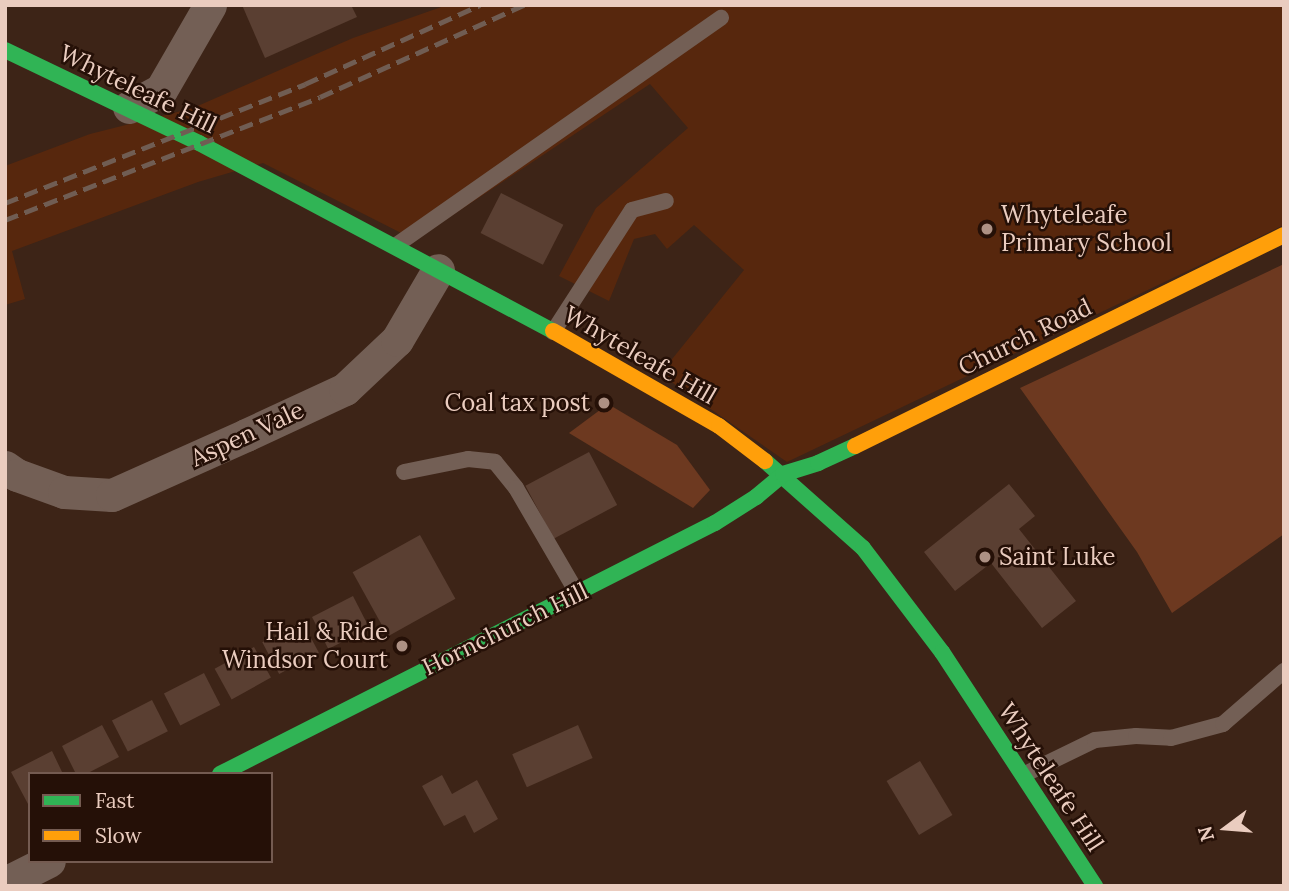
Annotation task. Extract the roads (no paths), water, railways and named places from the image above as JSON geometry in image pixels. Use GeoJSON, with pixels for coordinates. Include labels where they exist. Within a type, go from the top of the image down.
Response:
{"type":"FeatureCollection","features":[{"type":"Feature","properties":{"kind":"street"},"geometry":{"type":"LineString","coordinates":[[129,107],[161,90],[210,5]]}},
{"type":"Feature","properties":{"kind":"street","name":"Whyteleafe Hill"},"geometry":{"type":"LineString","coordinates":[[5,50],[129,107],[618,366],[719,426],[783,474],[863,548],[942,652],[1095,886]]}},
{"type":"Feature","properties":{"kind":"street","name":"Church Road"},"geometry":{"type":"LineString","coordinates":[[783,474],[818,463],[902,424],[1284,235]]}},
{"type":"Feature","properties":{"kind":"street","name":"Aspen Vale"},"geometry":{"type":"LineString","coordinates":[[5,467],[17,475],[64,492],[112,495],[246,435],[345,389],[397,341],[438,270]]}},
{"type":"Feature","properties":{"kind":"street","name":"Hornchurch Hill"},"geometry":{"type":"LineString","coordinates":[[224,772],[716,523],[757,497],[783,474]]}},
{"type":"Feature","properties":{"kind":"street"},"geometry":{"type":"LineString","coordinates":[[5,883],[45,863]]}},
{"type":"Feature","properties":{"kind":"lane"},"geometry":{"type":"LineString","coordinates":[[393,247],[720,19]]}},
{"type":"Feature","properties":{"kind":"lane"},"geometry":{"type":"LineString","coordinates":[[553,332],[632,209],[666,201]]}},
{"type":"Feature","properties":{"kind":"lane"},"geometry":{"type":"LineString","coordinates":[[404,472],[468,459],[495,462],[516,488],[577,593]]}},
{"type":"Feature","properties":{"kind":"lane"},"geometry":{"type":"LineString","coordinates":[[1023,775],[1095,740],[1136,736],[1171,738],[1223,724],[1284,671]]}},
{"type":"Feature","properties":{"kind":"railway"},"geometry":{"type":"LineString","coordinates":[[5,203],[305,84],[480,5]]}},
{"type":"Feature","properties":{"kind":"railway"},"geometry":{"type":"LineString","coordinates":[[5,220],[320,97],[524,5]]}},
{"type":"Feature","properties":{"kind":"place","name":"Whyteleafe Primary School"},"geometry":{"type":"Point","coordinates":[987,229]}},
{"type":"Feature","properties":{"kind":"place","name":"Coal tax post"},"geometry":{"type":"Point","coordinates":[604,403]}},
{"type":"Feature","properties":{"kind":"place","name":"Saint Luke"},"geometry":{"type":"Point","coordinates":[985,557]}},
{"type":"Feature","properties":{"kind":"place","name":"Hail & Ride Windsor Court"},"geometry":{"type":"Point","coordinates":[402,646]}}]}
